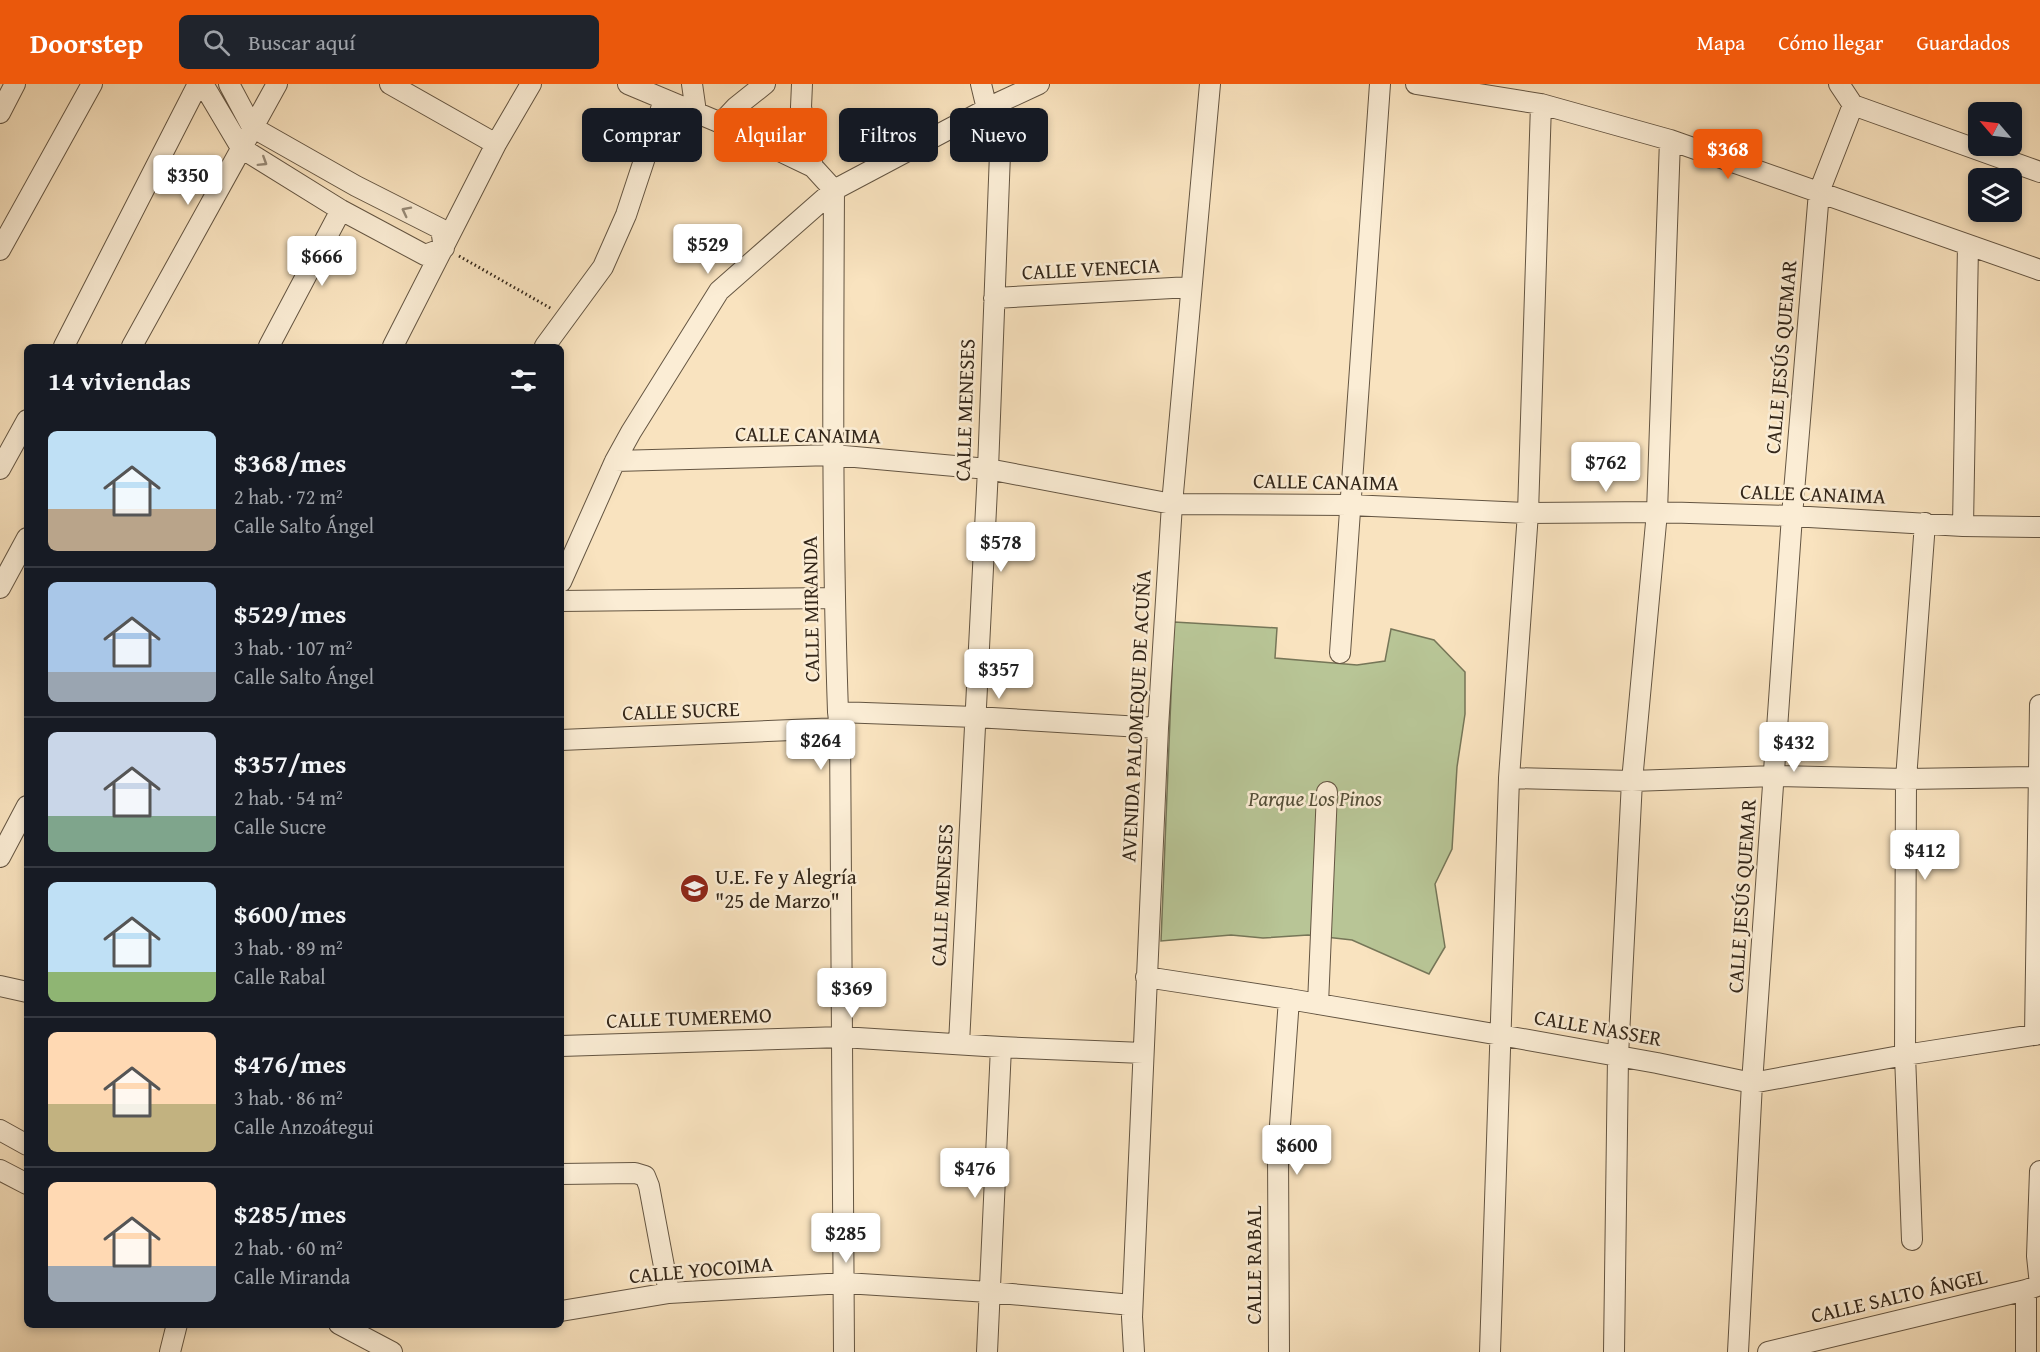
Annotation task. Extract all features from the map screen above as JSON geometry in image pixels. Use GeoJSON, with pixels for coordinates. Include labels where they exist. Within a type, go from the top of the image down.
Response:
{"type":"FeatureCollection","features":[{"type":"Feature","properties":{"kind":"street"},"geometry":{"type":"LineString","coordinates":[[0,113],[15,84]]}},
{"type":"Feature","properties":{"kind":"street"},"geometry":{"type":"LineString","coordinates":[[0,250],[92,84]]}},
{"type":"Feature","properties":{"kind":"street"},"geometry":{"type":"LineString","coordinates":[[65,344],[198,84]]}},
{"type":"Feature","properties":{"kind":"street"},"geometry":{"type":"LineString","coordinates":[[203,84],[241,148],[341,210],[425,255],[444,248]]}},
{"type":"Feature","properties":{"kind":"street"},"geometry":{"type":"LineString","coordinates":[[229,84],[252,127],[356,186],[441,229],[444,248]]}},
{"type":"Feature","properties":{"kind":"street"},"geometry":{"type":"LineString","coordinates":[[133,344],[277,84]]}},
{"type":"Feature","properties":{"kind":"street"},"geometry":{"type":"LineString","coordinates":[[390,84],[496,144]]}},
{"type":"Feature","properties":{"kind":"street"},"geometry":{"type":"LineString","coordinates":[[394,344],[496,144],[531,84]]}},
{"type":"Feature","properties":{"kind":"street"},"geometry":{"type":"LineString","coordinates":[[628,84],[685,108]]}},
{"type":"Feature","properties":{"kind":"street"},"geometry":{"type":"LineString","coordinates":[[692,84],[695,108]]}},
{"type":"Feature","properties":{"kind":"street"},"geometry":{"type":"LineString","coordinates":[[735,108],[765,84]]}},
{"type":"Feature","properties":{"kind":"street"},"geometry":{"type":"LineString","coordinates":[[802,84],[801,107],[813,167]]}},
{"type":"Feature","properties":{"kind":"street","name":"CALLE MENESES"},"geometry":{"type":"LineString","coordinates":[[959,1044],[988,469],[1001,127],[994,105],[981,84]]}},
{"type":"Feature","properties":{"kind":"street"},"geometry":{"type":"LineString","coordinates":[[564,575],[615,460],[719,291],[834,190],[994,105],[1039,84]]}},
{"type":"Feature","properties":{"kind":"street","name":"AVENIDA PALOMEQUE DE ACUÑA"},"geometry":{"type":"LineString","coordinates":[[1134,1352],[1132,1305],[1158,728],[1172,504],[1210,84]]}},
{"type":"Feature","properties":{"kind":"street"},"geometry":{"type":"LineString","coordinates":[[1340,653],[1380,84]]}},
{"type":"Feature","properties":{"kind":"street"},"geometry":{"type":"LineString","coordinates":[[1416,84],[1541,104],[1670,140],[2040,270]]}},
{"type":"Feature","properties":{"kind":"street"},"geometry":{"type":"LineString","coordinates":[[1839,84],[1853,105],[2040,172]]}},
{"type":"Feature","properties":{"kind":"street"},"geometry":{"type":"LineString","coordinates":[[546,344],[608,257],[626,215],[664,100]]}},
{"type":"Feature","properties":{"kind":"street"},"geometry":{"type":"LineString","coordinates":[[1490,1352],[1509,778],[1528,513],[1541,104]]}},
{"type":"Feature","properties":{"kind":"street","name":"CALLE JESÚS QUEMAR"},"geometry":{"type":"LineString","coordinates":[[1738,1352],[1752,1083],[1792,516],[1819,192],[1853,105]]}},
{"type":"Feature","properties":{"kind":"street"},"geometry":{"type":"LineString","coordinates":[[1614,1352],[1618,1056],[1632,781],[1657,512],[1670,140]]}},
{"type":"Feature","properties":{"kind":"street"},"geometry":{"type":"LineString","coordinates":[[803,162],[813,167],[834,190]]}},
{"type":"Feature","properties":{"kind":"street","name":"CALLE MIRANDA"},"geometry":{"type":"LineString","coordinates":[[834,190],[832,455],[839,720],[844,1352]]}},
{"type":"Feature","properties":{"kind":"street"},"geometry":{"type":"LineString","coordinates":[[270,344],[341,210]]}},
{"type":"Feature","properties":{"kind":"street"},"geometry":{"type":"LineString","coordinates":[[1963,526],[1968,244]]}},
{"type":"Feature","properties":{"kind":"street","name":"CALLE VENECIA"},"geometry":{"type":"LineString","coordinates":[[994,298],[1190,287]]}},
{"type":"Feature","properties":{"kind":"street"},"geometry":{"type":"LineString","coordinates":[[0,469],[24,425]]}},
{"type":"Feature","properties":{"kind":"street","name":"CALLE CANAIMA"},"geometry":{"type":"LineString","coordinates":[[615,460],[832,455],[988,469],[1172,504],[1350,505],[1528,513],[1657,512],[1792,516],[1963,526],[2040,527]]}},
{"type":"Feature","properties":{"kind":"street"},"geometry":{"type":"LineString","coordinates":[[1912,1240],[1905,1055],[1906,779],[1925,523]]}},
{"type":"Feature","properties":{"kind":"street"},"geometry":{"type":"LineString","coordinates":[[0,588],[24,544]]}},
{"type":"Feature","properties":{"kind":"street"},"geometry":{"type":"LineString","coordinates":[[564,601],[834,598]]}},
{"type":"Feature","properties":{"kind":"street"},"geometry":{"type":"LineString","coordinates":[[2037,1035],[2040,705]]}},
{"type":"Feature","properties":{"kind":"street","name":"CALLE SUCRE"},"geometry":{"type":"LineString","coordinates":[[564,740],[839,720],[975,717],[1158,728]]}},
{"type":"Feature","properties":{"kind":"street"},"geometry":{"type":"LineString","coordinates":[[1509,778],[1632,781],[1775,776],[1906,779],[2039,777]]}},
{"type":"Feature","properties":{"kind":"street"},"geometry":{"type":"LineString","coordinates":[[1318,1004],[1327,792]]}},
{"type":"Feature","properties":{"kind":"street"},"geometry":{"type":"LineString","coordinates":[[0,857],[24,812]]}},
{"type":"Feature","properties":{"kind":"street","name":"CALLE NASSER"},"geometry":{"type":"LineString","coordinates":[[1146,977],[1500,1035],[1752,1083],[1905,1055],[2037,1035]]}},
{"type":"Feature","properties":{"kind":"street"},"geometry":{"type":"LineString","coordinates":[[0,986],[24,991]]}},
{"type":"Feature","properties":{"kind":"street","name":"CALLE RABAL"},"geometry":{"type":"LineString","coordinates":[[1279,1352],[1278,1153],[1289,999]]}},
{"type":"Feature","properties":{"kind":"street","name":"CALLE TUMEREMO"},"geometry":{"type":"LineString","coordinates":[[564,1046],[842,1037],[1143,1053]]}},
{"type":"Feature","properties":{"kind":"street"},"geometry":{"type":"LineString","coordinates":[[987,1352],[1001,1047]]}},
{"type":"Feature","properties":{"kind":"street"},"geometry":{"type":"LineString","coordinates":[[0,1130],[24,1143]]}},
{"type":"Feature","properties":{"kind":"street"},"geometry":{"type":"LineString","coordinates":[[0,1170],[24,1182]]}},
{"type":"Feature","properties":{"kind":"street"},"geometry":{"type":"LineString","coordinates":[[2026,1352],[2037,1256],[2040,1171]]}},
{"type":"Feature","properties":{"kind":"street"},"geometry":{"type":"LineString","coordinates":[[564,1174],[635,1173],[645,1176],[649,1186],[669,1293]]}},
{"type":"Feature","properties":{"kind":"street","name":"CALLE YOCOIMA"},"geometry":{"type":"LineString","coordinates":[[564,1310],[669,1293],[844,1283],[989,1292],[1132,1305]]}},
{"type":"Feature","properties":{"kind":"street","name":"CALLE SALTO ÁNGEL"},"geometry":{"type":"LineString","coordinates":[[1768,1352],[2033,1288]]}},
{"type":"Feature","properties":{"kind":"street"},"geometry":{"type":"LineString","coordinates":[[170,1352],[176,1328]]}},
{"type":"Feature","properties":{"kind":"street"},"geometry":{"type":"LineString","coordinates":[[346,1328],[392,1352]]}},
{"type":"Feature","properties":{"kind":"path"},"geometry":{"type":"LineString","coordinates":[[444,248],[567,317]]}},
{"type":"Feature","properties":{"kind":"green space","name":"Parque Los Pinos"},"geometry":{"type":"Polygon","coordinates":[[[1174,622],[1277,628],[1275,658],[1357,665],[1385,661],[1391,629],[1434,640],[1465,672],[1465,714],[1457,767],[1452,849],[1435,884],[1445,947],[1429,974],[1352,940],[1308,935],[1263,938],[1231,935],[1161,941],[1174,622]]]}},
{"type":"Feature","properties":{"kind":"place","name":"U.E. Fe y Alegría \"25 de Marzo\""},"geometry":{"type":"Point","coordinates":[694,889]}}]}
